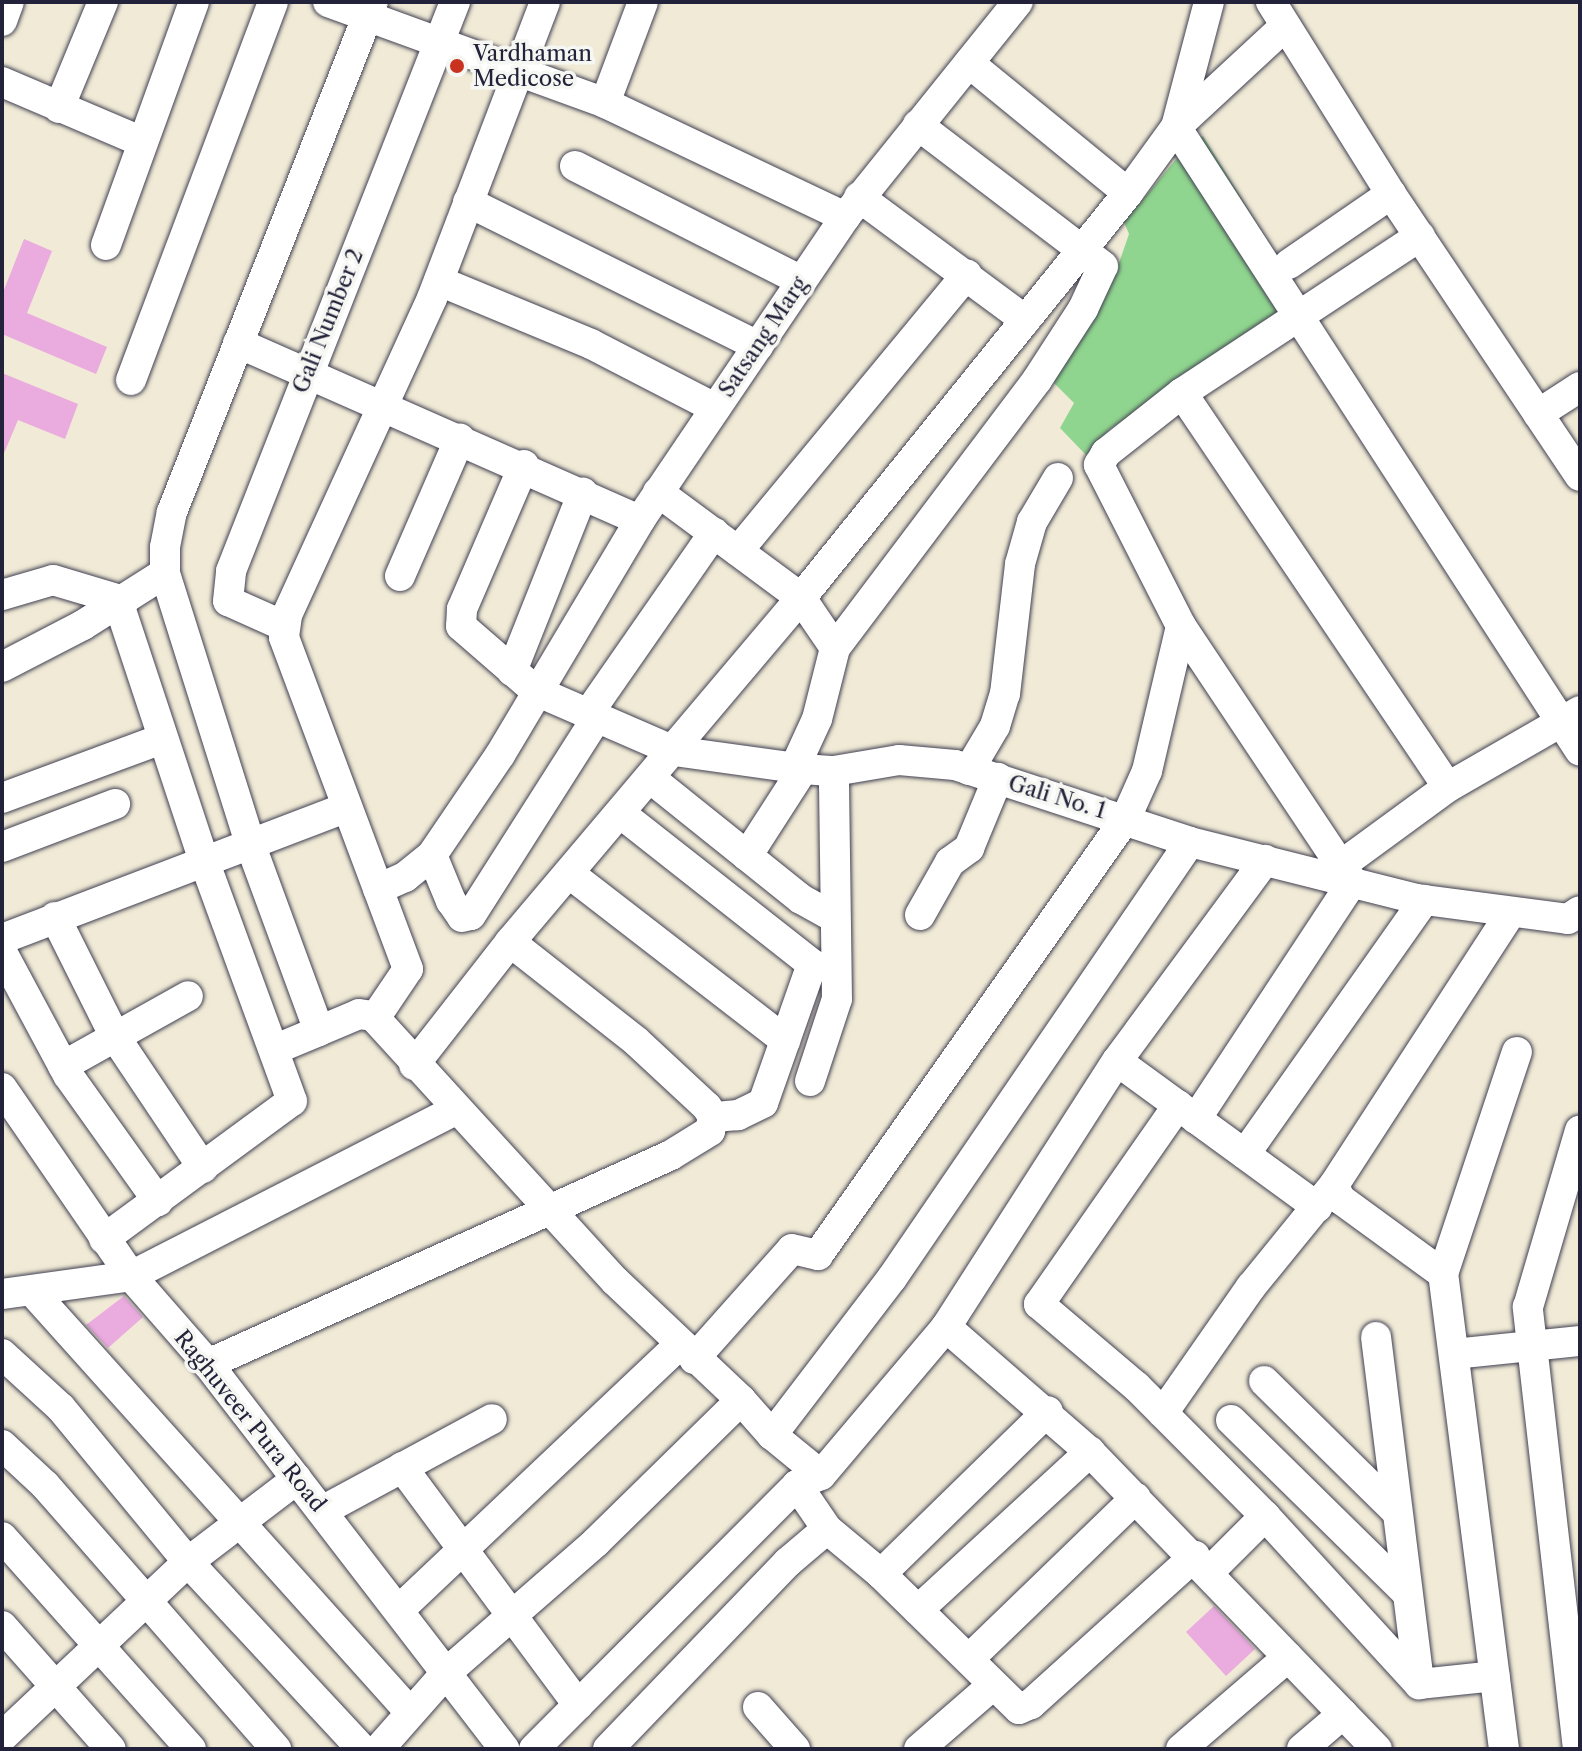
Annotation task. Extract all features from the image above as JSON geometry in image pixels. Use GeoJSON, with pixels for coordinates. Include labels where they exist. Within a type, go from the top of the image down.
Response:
{"type":"FeatureCollection","features":[{"type":"Feature","properties":{"kind":"street"},"geometry":{"type":"LineString","coordinates":[[2,21],[9,2]]}},
{"type":"Feature","properties":{"kind":"street"},"geometry":{"type":"LineString","coordinates":[[59,108],[103,2]]}},
{"type":"Feature","properties":{"kind":"street"},"geometry":{"type":"LineString","coordinates":[[106,245],[140,141],[194,2]]}},
{"type":"Feature","properties":{"kind":"street"},"geometry":{"type":"LineString","coordinates":[[131,380],[273,2]]}},
{"type":"Feature","properties":{"kind":"street"},"geometry":{"type":"LineString","coordinates":[[328,2],[370,10],[441,46],[605,103],[852,207],[967,274],[1025,320]]}},
{"type":"Feature","properties":{"kind":"street","name":"Gali Number 2"},"geometry":{"type":"LineString","coordinates":[[284,626],[228,601],[231,571],[307,370],[441,46],[455,2]]}},
{"type":"Feature","properties":{"kind":"street"},"geometry":{"type":"LineString","coordinates":[[374,1016],[409,974],[284,626],[439,281],[545,2]]}},
{"type":"Feature","properties":{"kind":"street"},"geometry":{"type":"LineString","coordinates":[[605,103],[643,2]]}},
{"type":"Feature","properties":{"kind":"street","name":"Satsang Marg"},"geometry":{"type":"LineString","coordinates":[[432,855],[658,492],[852,207],[1018,2]]}},
{"type":"Feature","properties":{"kind":"street"},"geometry":{"type":"LineString","coordinates":[[1209,2],[1176,127],[1570,717],[1580,751]]}},
{"type":"Feature","properties":{"kind":"street"},"geometry":{"type":"LineString","coordinates":[[319,1031],[250,843],[165,573],[172,512],[370,10]]}},
{"type":"Feature","properties":{"kind":"street"},"geometry":{"type":"LineString","coordinates":[[414,1065],[510,942],[801,598],[1128,193],[1176,127],[1277,15],[1391,194],[1580,476]]}},
{"type":"Feature","properties":{"kind":"street"},"geometry":{"type":"LineString","coordinates":[[969,63],[1128,193]]}},
{"type":"Feature","properties":{"kind":"street"},"geometry":{"type":"LineString","coordinates":[[2,82],[140,141]]}},
{"type":"Feature","properties":{"kind":"street"},"geometry":{"type":"LineString","coordinates":[[747,856],[798,769],[817,719],[835,648],[1037,380],[1083,309],[1103,266],[918,125]]}},
{"type":"Feature","properties":{"kind":"street"},"geometry":{"type":"LineString","coordinates":[[575,166],[802,281]]}},
{"type":"Feature","properties":{"kind":"street"},"geometry":{"type":"LineString","coordinates":[[1289,264],[1391,194]]}},
{"type":"Feature","properties":{"kind":"street"},"geometry":{"type":"LineString","coordinates":[[468,202],[758,346]]}},
{"type":"Feature","properties":{"kind":"street"},"geometry":{"type":"LineString","coordinates":[[1340,873],[1181,626],[1099,465],[1106,453],[1182,393],[1420,236]]}},
{"type":"Feature","properties":{"kind":"street"},"geometry":{"type":"LineString","coordinates":[[738,551],[967,274]]}},
{"type":"Feature","properties":{"kind":"street"},"geometry":{"type":"LineString","coordinates":[[439,281],[591,344],[715,408]]}},
{"type":"Feature","properties":{"kind":"street"},"geometry":{"type":"LineString","coordinates":[[238,343],[524,465],[640,520]]}},
{"type":"Feature","properties":{"kind":"street"},"geometry":{"type":"LineString","coordinates":[[1538,414],[1580,387]]}},
{"type":"Feature","properties":{"kind":"street"},"geometry":{"type":"LineString","coordinates":[[1182,393],[1448,787]]}},
{"type":"Feature","properties":{"kind":"street"},"geometry":{"type":"LineString","coordinates":[[400,576],[460,438]]}},
{"type":"Feature","properties":{"kind":"street","name":"Gali No. 1"},"geometry":{"type":"LineString","coordinates":[[524,465],[460,616],[468,635],[536,691],[674,751],[798,769],[834,771],[912,760],[983,774],[1126,818],[1190,842],[1265,860],[1340,873],[1424,900],[1576,917]]}},
{"type":"Feature","properties":{"kind":"street"},"geometry":{"type":"LineString","coordinates":[[920,915],[950,862],[969,848],[983,774],[1005,694],[1020,564],[1032,522],[1058,478]]}},
{"type":"Feature","properties":{"kind":"street"},"geometry":{"type":"LineString","coordinates":[[658,492],[801,598],[835,648]]}},
{"type":"Feature","properties":{"kind":"street"},"geometry":{"type":"LineString","coordinates":[[512,671],[583,493]]}},
{"type":"Feature","properties":{"kind":"street"},"geometry":{"type":"LineString","coordinates":[[378,889],[405,877],[432,855],[451,901],[462,917],[471,915],[593,716],[714,533]]}},
{"type":"Feature","properties":{"kind":"street"},"geometry":{"type":"LineString","coordinates":[[2,667],[122,603],[165,573]]}},
{"type":"Feature","properties":{"kind":"street"},"geometry":{"type":"LineString","coordinates":[[2,595],[53,580],[122,603]]}},
{"type":"Feature","properties":{"kind":"street"},"geometry":{"type":"LineString","coordinates":[[104,1239],[292,1101],[276,1049],[204,861],[122,603]]}},
{"type":"Feature","properties":{"kind":"street"},"geometry":{"type":"LineString","coordinates":[[400,1609],[687,1352],[792,1249],[818,1255],[1126,818],[1147,771],[1181,626]]}},
{"type":"Feature","properties":{"kind":"street"},"geometry":{"type":"LineString","coordinates":[[1419,1684],[1265,1516],[1163,1413],[1039,1304],[1187,1112],[1340,873],[1448,787],[1570,717]]}},
{"type":"Feature","properties":{"kind":"street"},"geometry":{"type":"LineString","coordinates":[[2,798],[151,743]]}},
{"type":"Feature","properties":{"kind":"street"},"geometry":{"type":"LineString","coordinates":[[810,1081],[837,999],[834,771]]}},
{"type":"Feature","properties":{"kind":"street"},"geometry":{"type":"LineString","coordinates":[[650,778],[747,856],[834,917]]}},
{"type":"Feature","properties":{"kind":"street"},"geometry":{"type":"LineString","coordinates":[[2,847],[115,804]]}},
{"type":"Feature","properties":{"kind":"street"},"geometry":{"type":"LineString","coordinates":[[2,939],[347,807]]}},
{"type":"Feature","properties":{"kind":"street"},"geometry":{"type":"LineString","coordinates":[[620,813],[812,964],[763,1103],[738,1115],[713,1117]]}},
{"type":"Feature","properties":{"kind":"street"},"geometry":{"type":"LineString","coordinates":[[772,1435],[892,1278],[1190,842]]}},
{"type":"Feature","properties":{"kind":"street"},"geometry":{"type":"LineString","coordinates":[[534,1749],[809,1480],[946,1327],[1117,1061],[1265,860]]}},
{"type":"Feature","properties":{"kind":"street"},"geometry":{"type":"LineString","coordinates":[[570,874],[785,1040]]}},
{"type":"Feature","properties":{"kind":"street"},"geometry":{"type":"LineString","coordinates":[[1245,1154],[1424,900]]}},
{"type":"Feature","properties":{"kind":"street"},"geometry":{"type":"LineString","coordinates":[[1163,1413],[1251,1287],[1326,1196],[1511,912]]}},
{"type":"Feature","properties":{"kind":"street"},"geometry":{"type":"LineString","coordinates":[[55,917],[114,1035],[203,1168]]}},
{"type":"Feature","properties":{"kind":"street"},"geometry":{"type":"LineString","coordinates":[[208,1364],[554,1209],[701,1139],[714,1125],[713,1117],[636,1041],[510,942]]}},
{"type":"Feature","properties":{"kind":"street"},"geometry":{"type":"LineString","coordinates":[[2,952],[63,1066],[158,1201]]}},
{"type":"Feature","properties":{"kind":"street"},"geometry":{"type":"LineString","coordinates":[[63,1066],[188,996]]}},
{"type":"Feature","properties":{"kind":"street"},"geometry":{"type":"LineString","coordinates":[[276,1049],[359,1014],[374,1016],[456,1110],[554,1209],[687,1352],[741,1400],[772,1435],[809,1480],[827,1529],[881,1574],[1019,1709],[1025,1708],[1265,1516]]}},
{"type":"Feature","properties":{"kind":"street"},"geometry":{"type":"LineString","coordinates":[[1504,1749],[1443,1274],[1517,1052]]}},
{"type":"Feature","properties":{"kind":"street"},"geometry":{"type":"LineString","coordinates":[[1117,1061],[1245,1154],[1326,1196],[1340,1199],[1443,1274]]}},
{"type":"Feature","properties":{"kind":"street","name":"Raghuveer Pura Road"},"geometry":{"type":"LineString","coordinates":[[2,1088],[131,1276],[208,1364],[505,1749]]}},
{"type":"Feature","properties":{"kind":"street"},"geometry":{"type":"LineString","coordinates":[[17,1292],[131,1276],[456,1110]]}},
{"type":"Feature","properties":{"kind":"street"},"geometry":{"type":"LineString","coordinates":[[1578,1749],[1528,1307],[1580,1130]]}},
{"type":"Feature","properties":{"kind":"street"},"geometry":{"type":"LineString","coordinates":[[17,1292],[409,1711]]}},
{"type":"Feature","properties":{"kind":"street"},"geometry":{"type":"LineString","coordinates":[[946,1327],[1048,1411],[1090,1452],[1203,1564],[1377,1749]]}},
{"type":"Feature","properties":{"kind":"street"},"geometry":{"type":"LineString","coordinates":[[1376,1337],[1419,1684]]}},
{"type":"Feature","properties":{"kind":"street"},"geometry":{"type":"LineString","coordinates":[[1454,1354],[1580,1341]]}},
{"type":"Feature","properties":{"kind":"street"},"geometry":{"type":"LineString","coordinates":[[2,1354],[61,1408],[188,1562],[362,1749]]}},
{"type":"Feature","properties":{"kind":"street"},"geometry":{"type":"LineString","coordinates":[[1264,1381],[1396,1511]]}},
{"type":"Feature","properties":{"kind":"street"},"geometry":{"type":"LineString","coordinates":[[379,1749],[409,1711],[446,1673],[596,1542],[741,1400]]}},
{"type":"Feature","properties":{"kind":"street"},"geometry":{"type":"LineString","coordinates":[[881,1574],[1048,1411]]}},
{"type":"Feature","properties":{"kind":"street"},"geometry":{"type":"LineString","coordinates":[[322,1511],[492,1419]]}},
{"type":"Feature","properties":{"kind":"street"},"geometry":{"type":"LineString","coordinates":[[1231,1420],[1406,1592]]}},
{"type":"Feature","properties":{"kind":"street"},"geometry":{"type":"LineString","coordinates":[[2,1445],[45,1485],[145,1603],[276,1749]]}},
{"type":"Feature","properties":{"kind":"street"},"geometry":{"type":"LineString","coordinates":[[918,1610],[1090,1452]]}},
{"type":"Feature","properties":{"kind":"street"},"geometry":{"type":"LineString","coordinates":[[402,1467],[465,1548],[578,1705]]}},
{"type":"Feature","properties":{"kind":"street"},"geometry":{"type":"LineString","coordinates":[[2,1737],[188,1562],[235,1523],[297,1479]]}},
{"type":"Feature","properties":{"kind":"street"},"geometry":{"type":"LineString","coordinates":[[969,1659],[1136,1498]]}},
{"type":"Feature","properties":{"kind":"street"},"geometry":{"type":"LineString","coordinates":[[608,1749],[788,1562],[827,1529]]}},
{"type":"Feature","properties":{"kind":"street"},"geometry":{"type":"LineString","coordinates":[[2,1537],[191,1749]]}},
{"type":"Feature","properties":{"kind":"street"},"geometry":{"type":"LineString","coordinates":[[2,1626],[111,1749]]}},
{"type":"Feature","properties":{"kind":"street"},"geometry":{"type":"LineString","coordinates":[[1181,1749],[1288,1657]]}},
{"type":"Feature","properties":{"kind":"street"},"geometry":{"type":"LineString","coordinates":[[1419,1684],[1495,1676]]}},
{"type":"Feature","properties":{"kind":"street"},"geometry":{"type":"LineString","coordinates":[[919,1749],[993,1685]]}},
{"type":"Feature","properties":{"kind":"street"},"geometry":{"type":"LineString","coordinates":[[758,1707],[795,1749]]}},
{"type":"Feature","properties":{"kind":"street"},"geometry":{"type":"LineString","coordinates":[[1302,1749],[1343,1714]]}},
{"type":"Feature","properties":{"kind":"green space"},"geometry":{"type":"Polygon","coordinates":[[[1203,136],[1297,288],[1297,301],[1110,429],[1086,455],[1060,428],[1074,403],[1049,378],[1119,263],[1129,234],[1124,222],[1178,157],[1203,136]]]}},
{"type":"Feature","properties":{"kind":"building"},"geometry":{"type":"Polygon","coordinates":[[[24,239],[52,251],[27,313],[107,347],[96,374],[2,334],[2,295],[24,239]]]}},
{"type":"Feature","properties":{"kind":"building"},"geometry":{"type":"Polygon","coordinates":[[[2,373],[78,404],[65,439],[18,420],[2,458],[2,373]]]}},
{"type":"Feature","properties":{"kind":"building"},"geometry":{"type":"Polygon","coordinates":[[[124,1296],[143,1317],[108,1348],[86,1325],[124,1296]]]}},
{"type":"Feature","properties":{"kind":"building"},"geometry":{"type":"Polygon","coordinates":[[[1214,1606],[1255,1649],[1226,1676],[1186,1632],[1214,1606]]]}},
{"type":"Feature","properties":{"kind":"place","name":"Vardhaman Medicose"},"geometry":{"type":"Point","coordinates":[457,66]}}]}
